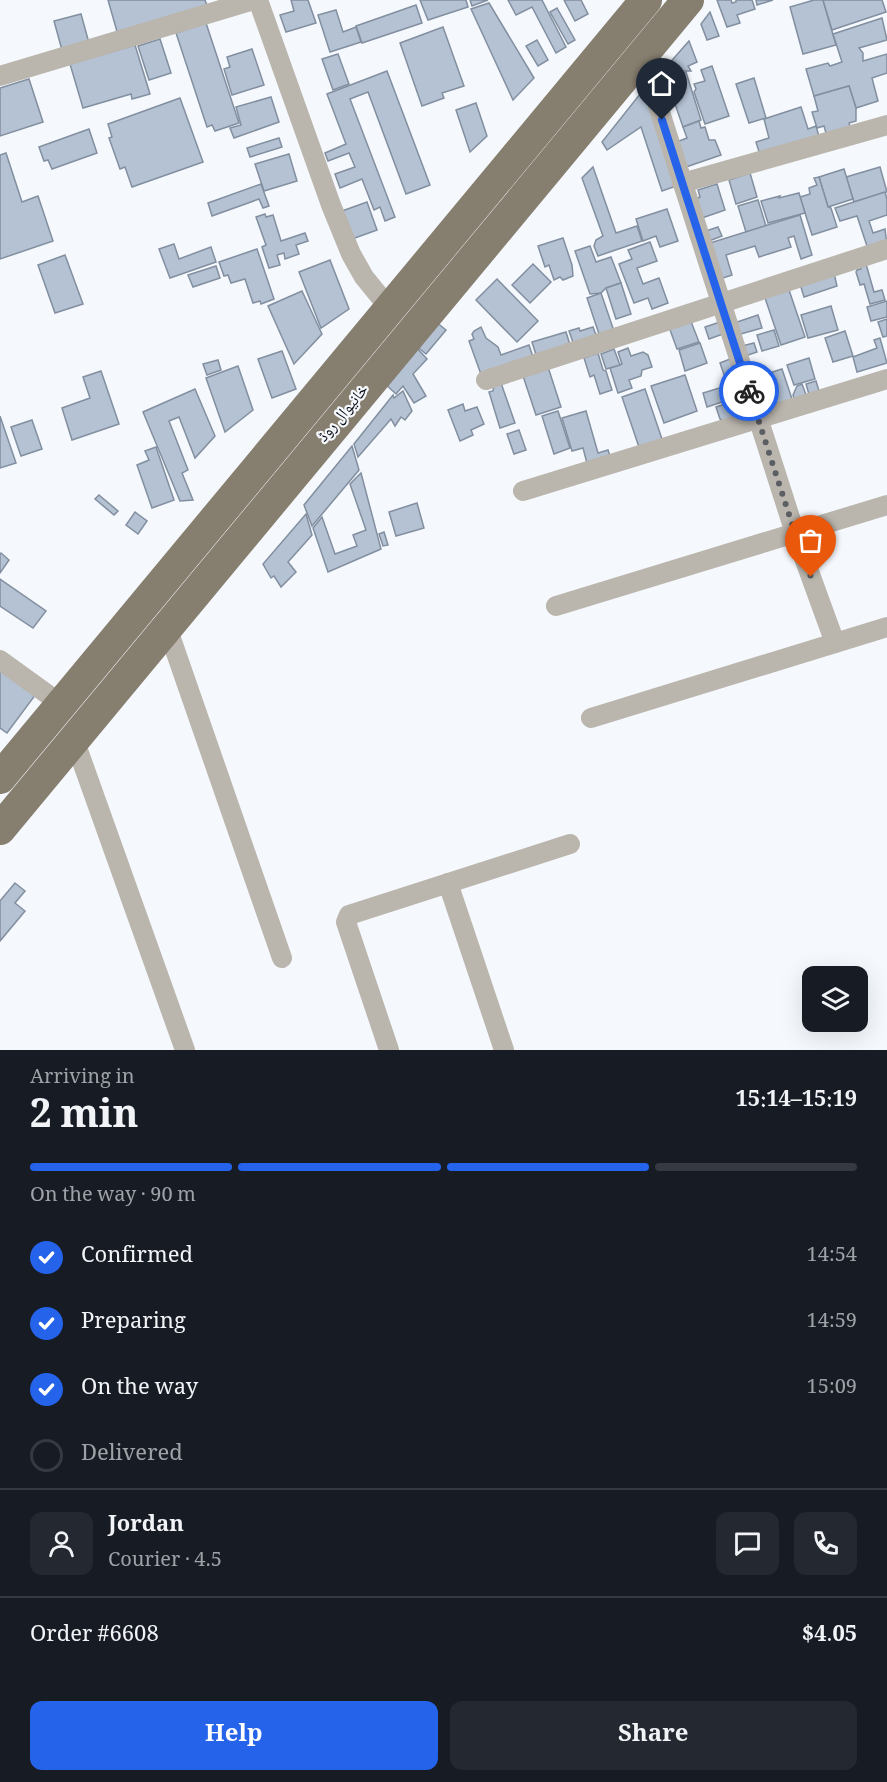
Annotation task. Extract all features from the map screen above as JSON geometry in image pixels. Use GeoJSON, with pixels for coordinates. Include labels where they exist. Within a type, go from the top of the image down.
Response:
{"type":"FeatureCollection","features":[{"type":"Feature","properties":{"kind":"main road","name":"خانیوال روڈ"},"geometry":{"type":"LineString","coordinates":[[0,778],[646,0]]}},
{"type":"Feature","properties":{"kind":"main road","name":"خانیوال روڈ"},"geometry":{"type":"LineString","coordinates":[[0,829],[688,0]]}},
{"type":"Feature","properties":{"kind":"street"},"geometry":{"type":"LineString","coordinates":[[2,70],[254,0]]}},
{"type":"Feature","properties":{"kind":"street"},"geometry":{"type":"LineString","coordinates":[[258,0],[331,205],[351,254],[364,277],[390,309]]}},
{"type":"Feature","properties":{"kind":"street"},"geometry":{"type":"LineString","coordinates":[[642,56],[795,533],[835,643]]}},
{"type":"Feature","properties":{"kind":"street"},"geometry":{"type":"LineString","coordinates":[[682,183],[887,125]]}},
{"type":"Feature","properties":{"kind":"street"},"geometry":{"type":"LineString","coordinates":[[486,380],[887,249]]}},
{"type":"Feature","properties":{"kind":"street"},"geometry":{"type":"LineString","coordinates":[[523,491],[887,379]]}},
{"type":"Feature","properties":{"kind":"street"},"geometry":{"type":"LineString","coordinates":[[556,606],[887,505]]}},
{"type":"Feature","properties":{"kind":"street"},"geometry":{"type":"LineString","coordinates":[[167,627],[282,958]]}},
{"type":"Feature","properties":{"kind":"street"},"geometry":{"type":"LineString","coordinates":[[591,718],[887,627]]}},
{"type":"Feature","properties":{"kind":"street"},"geometry":{"type":"LineString","coordinates":[[0,660],[61,704]]}},
{"type":"Feature","properties":{"kind":"street"},"geometry":{"type":"LineString","coordinates":[[74,739],[185,1050]]}},
{"type":"Feature","properties":{"kind":"street"},"geometry":{"type":"LineString","coordinates":[[389,1050],[346,922],[349,915],[570,844]]}},
{"type":"Feature","properties":{"kind":"street"},"geometry":{"type":"LineString","coordinates":[[448,883],[504,1050]]}},
{"type":"Feature","properties":{"kind":"building"},"geometry":{"type":"Polygon","coordinates":[[[108,0],[205,0],[208,8],[118,35],[108,0]]]}},
{"type":"Feature","properties":{"kind":"building"},"geometry":{"type":"Polygon","coordinates":[[[291,0],[308,0],[316,23],[286,32],[280,15],[294,11],[291,0]]]}},
{"type":"Feature","properties":{"kind":"building"},"geometry":{"type":"Polygon","coordinates":[[[420,0],[466,0],[468,7],[428,20],[420,0]]]}},
{"type":"Feature","properties":{"kind":"building"},"geometry":{"type":"Polygon","coordinates":[[[470,0],[488,0],[472,6],[470,0]]]}},
{"type":"Feature","properties":{"kind":"building"},"geometry":{"type":"Polygon","coordinates":[[[508,0],[542,0],[566,47],[556,53],[532,7],[516,15],[508,0]]]}},
{"type":"Feature","properties":{"kind":"building"},"geometry":{"type":"Polygon","coordinates":[[[564,0],[581,0],[588,14],[575,21],[564,0]]]}},
{"type":"Feature","properties":{"kind":"building"},"geometry":{"type":"Polygon","coordinates":[[[717,0],[731,0],[732,3],[736,0],[752,0],[755,9],[737,15],[740,23],[727,27],[717,0]]]}},
{"type":"Feature","properties":{"kind":"building"},"geometry":{"type":"Polygon","coordinates":[[[756,0],[773,0],[757,5],[756,0]]]}},
{"type":"Feature","properties":{"kind":"building"},"geometry":{"type":"Polygon","coordinates":[[[814,0],[823,0],[836,45],[803,54],[790,7],[814,0]]]}},
{"type":"Feature","properties":{"kind":"building"},"geometry":{"type":"Polygon","coordinates":[[[823,0],[882,0],[886,12],[832,30],[823,0]]]}},
{"type":"Feature","properties":{"kind":"building"},"geometry":{"type":"Polygon","coordinates":[[[489,3],[534,78],[513,100],[471,9],[489,3]]]}},
{"type":"Feature","properties":{"kind":"building"},"geometry":{"type":"Polygon","coordinates":[[[416,5],[422,23],[362,43],[356,26],[416,5]]]}},
{"type":"Feature","properties":{"kind":"building"},"geometry":{"type":"Polygon","coordinates":[[[557,8],[575,40],[568,44],[550,12],[557,8]]]}},
{"type":"Feature","properties":{"kind":"building"},"geometry":{"type":"Polygon","coordinates":[[[336,10],[343,32],[356,27],[361,42],[330,52],[318,15],[336,10]]]}},
{"type":"Feature","properties":{"kind":"building"},"geometry":{"type":"Polygon","coordinates":[[[710,12],[719,36],[707,40],[701,24],[710,12]]]}},
{"type":"Feature","properties":{"kind":"building"},"geometry":{"type":"Polygon","coordinates":[[[81,14],[89,43],[62,50],[54,21],[81,14]]]}},
{"type":"Feature","properties":{"kind":"building"},"geometry":{"type":"Polygon","coordinates":[[[882,18],[887,40],[859,48],[863,53],[863,61],[887,54],[887,73],[872,78],[878,101],[856,108],[849,86],[814,96],[806,69],[842,62],[833,34],[882,18]]]}},
{"type":"Feature","properties":{"kind":"building"},"geometry":{"type":"Polygon","coordinates":[[[206,23],[239,123],[215,131],[212,125],[207,127],[176,33],[206,23]]]}},
{"type":"Feature","properties":{"kind":"building"},"geometry":{"type":"Polygon","coordinates":[[[443,27],[464,86],[442,93],[444,98],[422,106],[400,43],[443,27]]]}},
{"type":"Feature","properties":{"kind":"building"},"geometry":{"type":"Polygon","coordinates":[[[160,39],[171,73],[149,80],[138,46],[160,39]]]}},
{"type":"Feature","properties":{"kind":"building"},"geometry":{"type":"Polygon","coordinates":[[[537,40],[548,60],[538,66],[526,46],[537,40]]]}},
{"type":"Feature","properties":{"kind":"building"},"geometry":{"type":"Polygon","coordinates":[[[689,41],[697,62],[688,66],[691,71],[668,76],[672,89],[657,94],[653,82],[689,41]]]}},
{"type":"Feature","properties":{"kind":"building"},"geometry":{"type":"Polygon","coordinates":[[[135,45],[150,94],[132,99],[131,94],[83,108],[70,64],[135,45]]]}},
{"type":"Feature","properties":{"kind":"building"},"geometry":{"type":"Polygon","coordinates":[[[252,49],[264,85],[232,95],[224,69],[230,67],[227,57],[252,49]]]}},
{"type":"Feature","properties":{"kind":"building"},"geometry":{"type":"Polygon","coordinates":[[[338,54],[349,84],[333,90],[322,59],[338,54]]]}},
{"type":"Feature","properties":{"kind":"building"},"geometry":{"type":"Polygon","coordinates":[[[712,66],[729,116],[705,124],[694,92],[696,89],[694,84],[705,81],[701,70],[712,66]]]}},
{"type":"Feature","properties":{"kind":"building"},"geometry":{"type":"Polygon","coordinates":[[[387,71],[430,185],[406,194],[368,92],[350,99],[395,217],[385,221],[380,207],[374,210],[362,179],[340,188],[335,174],[355,167],[349,153],[328,161],[325,153],[346,144],[327,94],[387,71]]]}},
{"type":"Feature","properties":{"kind":"building"},"geometry":{"type":"Polygon","coordinates":[[[686,72],[701,120],[683,127],[674,101],[661,106],[658,95],[676,89],[673,81],[677,79],[675,76],[686,72]]]}},
{"type":"Feature","properties":{"kind":"building"},"geometry":{"type":"Polygon","coordinates":[[[754,78],[766,118],[749,123],[736,84],[754,78]]]}},
{"type":"Feature","properties":{"kind":"building"},"geometry":{"type":"Polygon","coordinates":[[[29,79],[43,122],[0,136],[0,88],[29,79]]]}},
{"type":"Feature","properties":{"kind":"building"},"geometry":{"type":"Polygon","coordinates":[[[849,86],[856,108],[856,121],[849,123],[852,133],[828,140],[824,126],[817,128],[812,112],[818,111],[814,96],[849,86]]]}},
{"type":"Feature","properties":{"kind":"building"},"geometry":{"type":"Polygon","coordinates":[[[644,89],[676,186],[662,191],[641,127],[607,150],[602,142],[644,89]]]}},
{"type":"Feature","properties":{"kind":"building"},"geometry":{"type":"Polygon","coordinates":[[[271,97],[279,122],[234,138],[230,128],[241,125],[236,107],[271,97]]]}},
{"type":"Feature","properties":{"kind":"building"},"geometry":{"type":"Polygon","coordinates":[[[180,98],[203,162],[132,187],[125,167],[120,169],[109,138],[112,137],[108,124],[180,98]]]}},
{"type":"Feature","properties":{"kind":"building"},"geometry":{"type":"Polygon","coordinates":[[[476,103],[487,136],[470,152],[456,110],[476,103]]]}},
{"type":"Feature","properties":{"kind":"building"},"geometry":{"type":"Polygon","coordinates":[[[801,107],[808,129],[816,126],[820,140],[761,158],[756,142],[769,138],[764,119],[801,107]]]}},
{"type":"Feature","properties":{"kind":"building"},"geometry":{"type":"Polygon","coordinates":[[[699,121],[701,128],[705,127],[709,140],[715,140],[721,155],[683,168],[674,143],[687,138],[683,127],[699,121]]]}},
{"type":"Feature","properties":{"kind":"building"},"geometry":{"type":"Polygon","coordinates":[[[89,129],[97,153],[52,169],[48,160],[44,161],[39,147],[89,129]]]}},
{"type":"Feature","properties":{"kind":"building"},"geometry":{"type":"Polygon","coordinates":[[[279,138],[282,147],[250,157],[247,148],[279,138]]]}},
{"type":"Feature","properties":{"kind":"building"},"geometry":{"type":"Polygon","coordinates":[[[6,153],[22,202],[38,196],[53,241],[0,259],[0,155],[6,153]]]}},
{"type":"Feature","properties":{"kind":"building"},"geometry":{"type":"Polygon","coordinates":[[[289,154],[297,181],[264,191],[255,164],[289,154]]]}},
{"type":"Feature","properties":{"kind":"building"},"geometry":{"type":"Polygon","coordinates":[[[593,167],[616,233],[637,226],[642,241],[598,256],[594,246],[596,240],[603,236],[582,178],[593,167]]]}},
{"type":"Feature","properties":{"kind":"building"},"geometry":{"type":"Polygon","coordinates":[[[880,167],[887,192],[854,202],[846,177],[880,167]]]}},
{"type":"Feature","properties":{"kind":"building"},"geometry":{"type":"Polygon","coordinates":[[[844,169],[853,199],[828,207],[819,177],[844,169]]]}},
{"type":"Feature","properties":{"kind":"building"},"geometry":{"type":"Polygon","coordinates":[[[750,173],[757,197],[736,204],[729,180],[750,173]]]}},
{"type":"Feature","properties":{"kind":"building"},"geometry":{"type":"Polygon","coordinates":[[[819,177],[837,227],[812,235],[800,197],[810,194],[809,188],[817,185],[814,178],[819,177]]]}},
{"type":"Feature","properties":{"kind":"building"},"geometry":{"type":"Polygon","coordinates":[[[261,184],[269,206],[263,208],[259,199],[212,216],[208,203],[261,184]]]}},
{"type":"Feature","properties":{"kind":"building"},"geometry":{"type":"Polygon","coordinates":[[[717,184],[725,210],[702,218],[696,199],[700,197],[698,190],[717,184]]]}},
{"type":"Feature","properties":{"kind":"building"},"geometry":{"type":"Polygon","coordinates":[[[885,192],[887,215],[869,221],[873,233],[885,229],[887,246],[869,252],[857,216],[840,221],[835,208],[885,192]]]}},
{"type":"Feature","properties":{"kind":"building"},"geometry":{"type":"Polygon","coordinates":[[[799,193],[805,213],[768,223],[761,201],[799,193]]]}},
{"type":"Feature","properties":{"kind":"building"},"geometry":{"type":"Polygon","coordinates":[[[758,200],[766,226],[746,232],[738,206],[758,200]]]}},
{"type":"Feature","properties":{"kind":"building"},"geometry":{"type":"Polygon","coordinates":[[[367,202],[377,230],[352,239],[342,211],[367,202]]]}},
{"type":"Feature","properties":{"kind":"building"},"geometry":{"type":"Polygon","coordinates":[[[667,209],[678,241],[660,247],[656,236],[643,241],[636,219],[667,209]]]}},
{"type":"Feature","properties":{"kind":"building"},"geometry":{"type":"Polygon","coordinates":[[[265,214],[266,217],[273,215],[281,241],[305,233],[308,241],[296,245],[299,254],[285,259],[284,253],[277,255],[280,265],[269,268],[262,247],[266,245],[256,217],[265,214]]]}},
{"type":"Feature","properties":{"kind":"building"},"geometry":{"type":"Polygon","coordinates":[[[800,215],[812,255],[801,259],[794,236],[788,238],[791,247],[759,257],[755,246],[726,255],[732,275],[720,279],[710,243],[800,215]]]}},
{"type":"Feature","properties":{"kind":"building"},"geometry":{"type":"Polygon","coordinates":[[[718,227],[722,236],[709,241],[706,231],[718,227]]]}},
{"type":"Feature","properties":{"kind":"building"},"geometry":{"type":"Polygon","coordinates":[[[563,238],[572,265],[573,276],[563,280],[560,277],[554,280],[549,265],[545,267],[538,246],[563,238]]]}},
{"type":"Feature","properties":{"kind":"building"},"geometry":{"type":"Polygon","coordinates":[[[650,242],[657,261],[637,268],[643,284],[659,278],[668,303],[652,309],[648,298],[634,303],[619,264],[632,259],[628,250],[650,242]]]}},
{"type":"Feature","properties":{"kind":"building"},"geometry":{"type":"Polygon","coordinates":[[[174,244],[179,259],[211,247],[216,262],[170,278],[159,249],[174,244]]]}},
{"type":"Feature","properties":{"kind":"building"},"geometry":{"type":"Polygon","coordinates":[[[590,246],[596,262],[611,257],[621,283],[606,288],[601,293],[590,294],[575,251],[590,246]]]}},
{"type":"Feature","properties":{"kind":"building"},"geometry":{"type":"Polygon","coordinates":[[[257,249],[274,299],[261,304],[260,301],[253,303],[245,279],[231,283],[228,275],[224,276],[219,262],[257,249]]]}},
{"type":"Feature","properties":{"kind":"building"},"geometry":{"type":"Polygon","coordinates":[[[65,255],[83,304],[55,313],[38,265],[65,255]]]}},
{"type":"Feature","properties":{"kind":"building"},"geometry":{"type":"Polygon","coordinates":[[[330,260],[349,309],[321,328],[299,272],[330,260]]]}},
{"type":"Feature","properties":{"kind":"building"},"geometry":{"type":"Polygon","coordinates":[[[533,264],[551,282],[530,303],[512,285],[533,264]]]}},
{"type":"Feature","properties":{"kind":"building"},"geometry":{"type":"Polygon","coordinates":[[[866,264],[874,292],[882,290],[885,300],[870,304],[864,284],[860,285],[856,272],[861,269],[860,266],[866,264]]]}},
{"type":"Feature","properties":{"kind":"building"},"geometry":{"type":"Polygon","coordinates":[[[216,266],[220,278],[193,287],[188,275],[216,266]]]}},
{"type":"Feature","properties":{"kind":"building"},"geometry":{"type":"Polygon","coordinates":[[[834,273],[837,286],[804,297],[800,284],[834,273]]]}},
{"type":"Feature","properties":{"kind":"building"},"geometry":{"type":"Polygon","coordinates":[[[497,279],[538,321],[517,342],[476,300],[497,279]]]}},
{"type":"Feature","properties":{"kind":"building"},"geometry":{"type":"Polygon","coordinates":[[[621,283],[631,314],[616,319],[606,288],[621,283]]]}},
{"type":"Feature","properties":{"kind":"building"},"geometry":{"type":"Polygon","coordinates":[[[788,287],[805,337],[781,345],[764,295],[788,287]]]}},
{"type":"Feature","properties":{"kind":"building"},"geometry":{"type":"Polygon","coordinates":[[[302,291],[322,334],[294,364],[268,306],[302,291]]]}},
{"type":"Feature","properties":{"kind":"building"},"geometry":{"type":"Polygon","coordinates":[[[601,293],[615,334],[575,348],[569,331],[579,328],[580,331],[593,327],[596,335],[599,334],[587,298],[601,293]]]}},
{"type":"Feature","properties":{"kind":"building"},"geometry":{"type":"Polygon","coordinates":[[[887,301],[887,317],[871,321],[867,307],[887,301]]]}},
{"type":"Feature","properties":{"kind":"building"},"geometry":{"type":"Polygon","coordinates":[[[831,306],[838,330],[808,338],[801,315],[831,306]]]}},
{"type":"Feature","properties":{"kind":"building"},"geometry":{"type":"Polygon","coordinates":[[[758,315],[762,328],[737,335],[734,323],[758,315]]]}},
{"type":"Feature","properties":{"kind":"building"},"geometry":{"type":"Polygon","coordinates":[[[690,319],[699,342],[677,349],[669,327],[690,319]]]}},
{"type":"Feature","properties":{"kind":"building"},"geometry":{"type":"Polygon","coordinates":[[[887,319],[887,336],[883,337],[878,322],[887,319]]]}},
{"type":"Feature","properties":{"kind":"building"},"geometry":{"type":"Polygon","coordinates":[[[435,321],[446,330],[426,354],[415,345],[435,321]]]}},
{"type":"Feature","properties":{"kind":"building"},"geometry":{"type":"Polygon","coordinates":[[[720,322],[723,334],[709,339],[705,327],[720,322]]]}},
{"type":"Feature","properties":{"kind":"building"},"geometry":{"type":"Polygon","coordinates":[[[481,327],[486,338],[498,347],[501,355],[529,345],[534,360],[482,377],[469,341],[474,339],[472,334],[474,331],[481,327]]]}},
{"type":"Feature","properties":{"kind":"building"},"geometry":{"type":"Polygon","coordinates":[[[774,330],[779,346],[762,351],[757,335],[774,330]]]}},
{"type":"Feature","properties":{"kind":"building"},"geometry":{"type":"Polygon","coordinates":[[[845,331],[853,356],[833,362],[825,338],[845,331]]]}},
{"type":"Feature","properties":{"kind":"building"},"geometry":{"type":"Polygon","coordinates":[[[566,332],[571,348],[537,358],[532,342],[566,332]]]}},
{"type":"Feature","properties":{"kind":"building"},"geometry":{"type":"Polygon","coordinates":[[[880,338],[887,363],[857,372],[853,357],[877,348],[874,340],[880,338]]]}},
{"type":"Feature","properties":{"kind":"building"},"geometry":{"type":"Polygon","coordinates":[[[700,343],[707,363],[685,371],[679,350],[700,343]]]}},
{"type":"Feature","properties":{"kind":"building"},"geometry":{"type":"Polygon","coordinates":[[[754,343],[757,352],[745,356],[742,346],[754,343]]]}},
{"type":"Feature","properties":{"kind":"building"},"geometry":{"type":"Polygon","coordinates":[[[415,346],[427,359],[413,374],[426,396],[414,403],[403,386],[396,394],[382,381],[415,346]]]}},
{"type":"Feature","properties":{"kind":"building"},"geometry":{"type":"Polygon","coordinates":[[[628,348],[631,356],[643,352],[648,355],[652,367],[642,370],[641,376],[629,380],[632,388],[618,393],[610,368],[622,364],[618,352],[628,348]]]}},
{"type":"Feature","properties":{"kind":"building"},"geometry":{"type":"Polygon","coordinates":[[[614,349],[620,365],[606,369],[601,354],[614,349]]]}},
{"type":"Feature","properties":{"kind":"building"},"geometry":{"type":"Polygon","coordinates":[[[282,351],[296,389],[272,398],[258,359],[282,351]]]}},
{"type":"Feature","properties":{"kind":"building"},"geometry":{"type":"Polygon","coordinates":[[[598,353],[612,390],[600,394],[594,375],[590,377],[584,358],[598,353]]]}},
{"type":"Feature","properties":{"kind":"building"},"geometry":{"type":"Polygon","coordinates":[[[809,358],[815,379],[794,385],[787,365],[809,358]]]}},
{"type":"Feature","properties":{"kind":"building"},"geometry":{"type":"Polygon","coordinates":[[[730,359],[739,386],[729,389],[720,363],[730,359]]]}},
{"type":"Feature","properties":{"kind":"building"},"geometry":{"type":"Polygon","coordinates":[[[218,360],[221,370],[207,375],[203,364],[218,360]]]}},
{"type":"Feature","properties":{"kind":"building"},"geometry":{"type":"Polygon","coordinates":[[[238,366],[253,410],[225,432],[206,378],[238,366]]]}},
{"type":"Feature","properties":{"kind":"building"},"geometry":{"type":"Polygon","coordinates":[[[548,367],[561,407],[536,415],[523,376],[548,367]]]}},
{"type":"Feature","properties":{"kind":"building"},"geometry":{"type":"Polygon","coordinates":[[[782,369],[794,405],[772,412],[760,376],[782,369]]]}},
{"type":"Feature","properties":{"kind":"building"},"geometry":{"type":"Polygon","coordinates":[[[101,371],[119,424],[72,440],[62,408],[90,398],[83,377],[101,371]]]}},
{"type":"Feature","properties":{"kind":"building"},"geometry":{"type":"Polygon","coordinates":[[[685,375],[697,411],[664,423],[651,386],[685,375]]]}},
{"type":"Feature","properties":{"kind":"building"},"geometry":{"type":"Polygon","coordinates":[[[759,376],[770,410],[760,414],[748,379],[759,376]]]}},
{"type":"Feature","properties":{"kind":"building"},"geometry":{"type":"Polygon","coordinates":[[[816,381],[820,394],[810,398],[806,384],[816,381]]]}},
{"type":"Feature","properties":{"kind":"building"},"geometry":{"type":"Polygon","coordinates":[[[501,383],[515,423],[500,428],[489,392],[493,391],[494,385],[501,383]]]}},
{"type":"Feature","properties":{"kind":"building"},"geometry":{"type":"Polygon","coordinates":[[[802,384],[808,400],[796,404],[793,395],[797,386],[802,384]]]}},
{"type":"Feature","properties":{"kind":"building"},"geometry":{"type":"Polygon","coordinates":[[[739,386],[742,397],[730,401],[727,390],[739,386]]]}},
{"type":"Feature","properties":{"kind":"building"},"geometry":{"type":"Polygon","coordinates":[[[723,387],[728,400],[707,407],[703,393],[723,387]]]}},
{"type":"Feature","properties":{"kind":"building"},"geometry":{"type":"Polygon","coordinates":[[[195,389],[215,436],[195,458],[179,417],[169,421],[188,470],[182,473],[193,500],[180,501],[143,412],[195,389]]]}},
{"type":"Feature","properties":{"kind":"building"},"geometry":{"type":"Polygon","coordinates":[[[645,389],[664,445],[641,453],[622,397],[645,389]]]}},
{"type":"Feature","properties":{"kind":"building"},"geometry":{"type":"Polygon","coordinates":[[[403,391],[412,411],[405,420],[401,417],[395,426],[391,419],[358,457],[354,444],[393,395],[394,398],[403,391]]]}},
{"type":"Feature","properties":{"kind":"building"},"geometry":{"type":"Polygon","coordinates":[[[744,398],[750,416],[728,423],[720,419],[716,407],[744,398]]]}},
{"type":"Feature","properties":{"kind":"building"},"geometry":{"type":"Polygon","coordinates":[[[463,404],[465,411],[477,407],[484,424],[471,430],[473,435],[460,441],[448,410],[463,404]]]}},
{"type":"Feature","properties":{"kind":"building"},"geometry":{"type":"Polygon","coordinates":[[[558,411],[570,448],[554,454],[542,416],[558,411]]]}},
{"type":"Feature","properties":{"kind":"building"},"geometry":{"type":"Polygon","coordinates":[[[586,411],[598,453],[608,450],[611,460],[588,467],[583,448],[572,451],[562,418],[586,411]]]}},
{"type":"Feature","properties":{"kind":"building"},"geometry":{"type":"Polygon","coordinates":[[[0,416],[16,463],[0,468],[0,416]]]}},
{"type":"Feature","properties":{"kind":"building"},"geometry":{"type":"Polygon","coordinates":[[[32,420],[42,449],[21,456],[11,427],[32,420]]]}},
{"type":"Feature","properties":{"kind":"building"},"geometry":{"type":"Polygon","coordinates":[[[519,430],[526,450],[514,454],[507,434],[519,430]]]}},
{"type":"Feature","properties":{"kind":"building"},"geometry":{"type":"Polygon","coordinates":[[[352,446],[359,470],[312,526],[304,505],[352,446]]]}},
{"type":"Feature","properties":{"kind":"building"},"geometry":{"type":"Polygon","coordinates":[[[156,447],[174,500],[152,508],[137,465],[149,460],[145,451],[156,447]]]}},
{"type":"Feature","properties":{"kind":"building"},"geometry":{"type":"Polygon","coordinates":[[[361,473],[381,549],[328,572],[313,528],[322,517],[335,554],[357,546],[353,535],[366,530],[350,484],[361,473]]]}},
{"type":"Feature","properties":{"kind":"building"},"geometry":{"type":"Polygon","coordinates":[[[99,495],[118,511],[114,515],[95,499],[99,495]]]}},
{"type":"Feature","properties":{"kind":"building"},"geometry":{"type":"Polygon","coordinates":[[[417,503],[424,528],[396,536],[389,512],[417,503]]]}},
{"type":"Feature","properties":{"kind":"building"},"geometry":{"type":"Polygon","coordinates":[[[135,512],[147,521],[138,534],[126,525],[135,512]]]}},
{"type":"Feature","properties":{"kind":"building"},"geometry":{"type":"Polygon","coordinates":[[[306,514],[312,535],[288,562],[296,572],[281,587],[274,576],[271,578],[263,564],[306,514]]]}},
{"type":"Feature","properties":{"kind":"building"},"geometry":{"type":"Polygon","coordinates":[[[384,532],[388,545],[383,546],[379,534],[384,532]]]}},
{"type":"Feature","properties":{"kind":"building"},"geometry":{"type":"Polygon","coordinates":[[[0,554],[9,560],[0,573],[0,554]]]}},
{"type":"Feature","properties":{"kind":"building"},"geometry":{"type":"Polygon","coordinates":[[[0,579],[46,611],[33,628],[0,606],[0,579]]]}},
{"type":"Feature","properties":{"kind":"building"},"geometry":{"type":"Polygon","coordinates":[[[0,667],[36,694],[7,733],[0,728],[0,667]]]}},
{"type":"Feature","properties":{"kind":"building"},"geometry":{"type":"Polygon","coordinates":[[[15,883],[25,891],[15,903],[25,911],[0,941],[0,901],[15,883]]]}},
{"type":"Feature","properties":{"kind":"way so far"},"geometry":{"type":"LineString","coordinates":[[749,391],[811,577]]}},
{"type":"Feature","properties":{"kind":"route"},"geometry":{"type":"LineString","coordinates":[[662,120],[749,391]]}}]}
